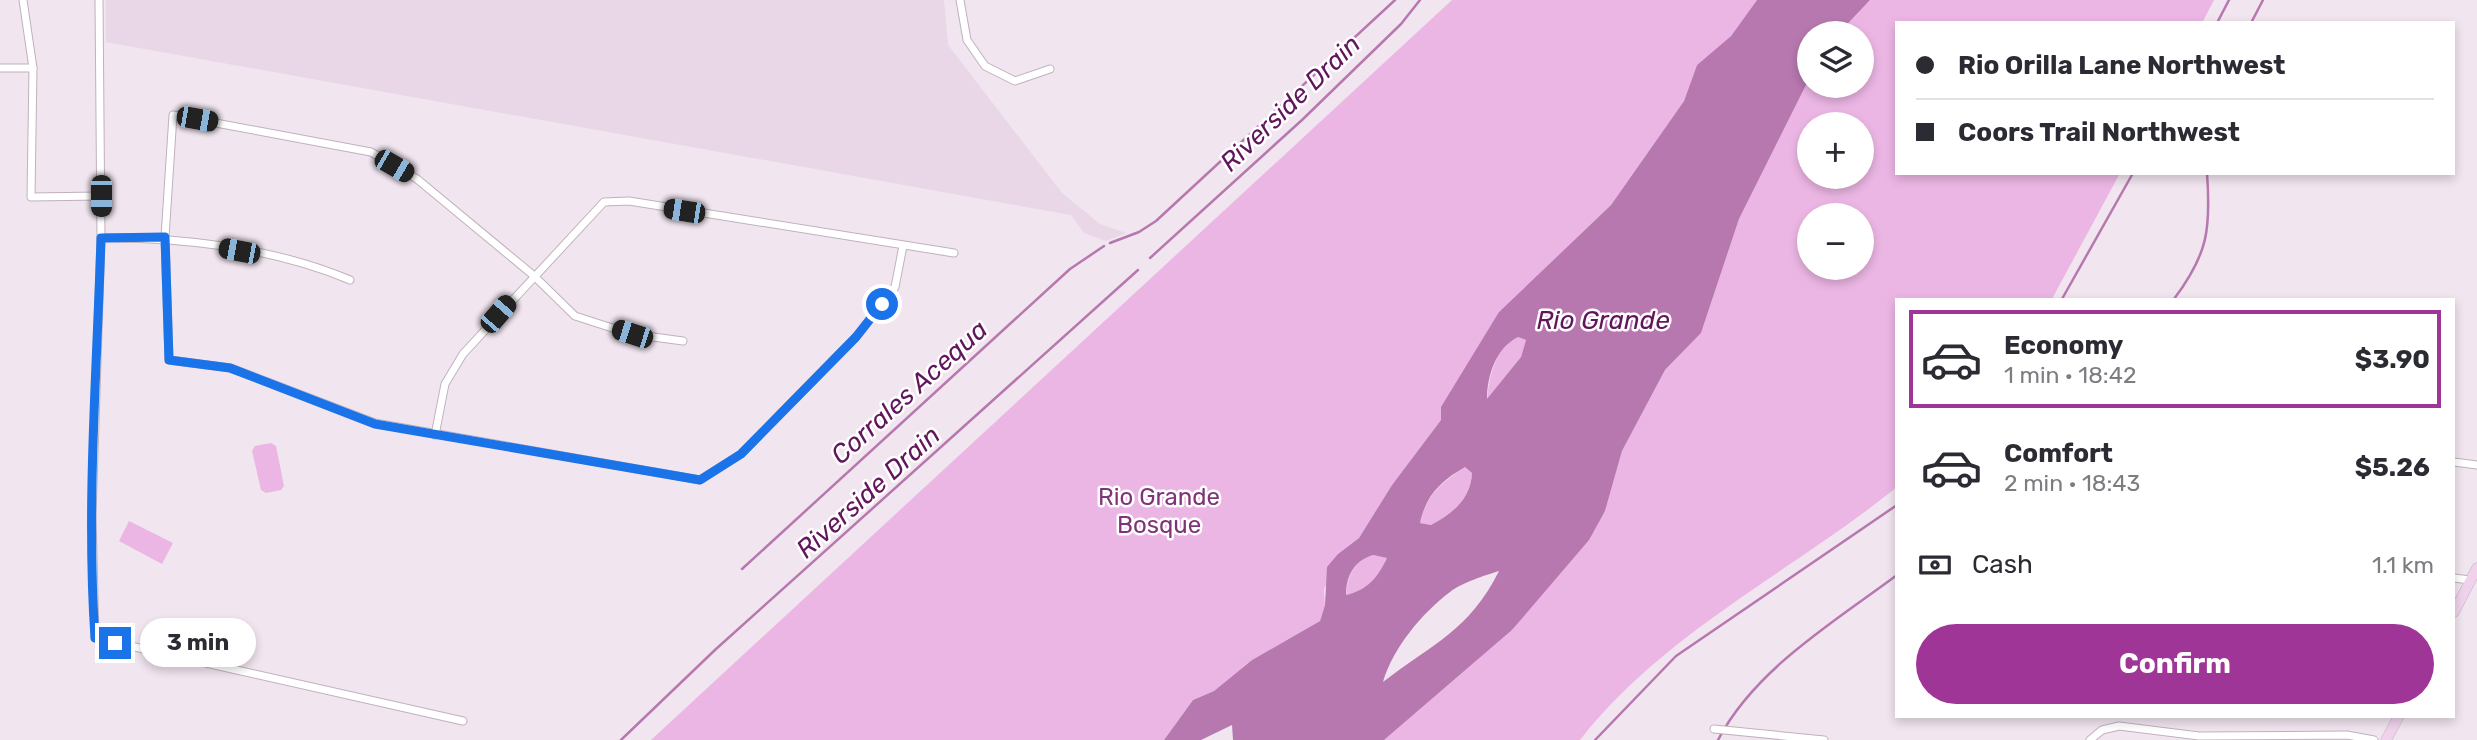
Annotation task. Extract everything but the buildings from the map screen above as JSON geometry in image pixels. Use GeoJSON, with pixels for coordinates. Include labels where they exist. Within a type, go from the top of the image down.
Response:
{"type":"FeatureCollection","features":[{"type":"Feature","properties":{"kind":"street"},"geometry":{"type":"LineString","coordinates":[[23,0],[33,68],[31,197],[101,196]]}},
{"type":"Feature","properties":{"kind":"street"},"geometry":{"type":"LineString","coordinates":[[99,0],[101,238],[92,516],[95,638],[463,721]]}},
{"type":"Feature","properties":{"kind":"street"},"geometry":{"type":"LineString","coordinates":[[960,0],[967,40],[985,66],[1015,81],[1050,69]]}},
{"type":"Feature","properties":{"kind":"street"},"geometry":{"type":"LineString","coordinates":[[0,68],[33,68]]}},
{"type":"Feature","properties":{"kind":"street"},"geometry":{"type":"LineString","coordinates":[[683,341],[632,334],[575,316],[533,275],[417,179],[371,152],[173,115],[165,237],[169,360],[230,368],[375,424],[435,435],[700,480],[741,454],[856,337],[895,287],[903,246]]}},
{"type":"Feature","properties":{"kind":"street"},"geometry":{"type":"LineString","coordinates":[[435,435],[445,384],[463,354],[533,275],[604,202],[629,201],[954,253]]}},
{"type":"Feature","properties":{"kind":"street"},"geometry":{"type":"LineString","coordinates":[[101,238],[165,237],[313,265],[350,280]]}},
{"type":"Feature","properties":{"kind":"street"},"geometry":{"type":"LineString","coordinates":[[2455,462],[2477,465]]}},
{"type":"Feature","properties":{"kind":"street"},"geometry":{"type":"LineString","coordinates":[[2455,610],[2477,568]]}},
{"type":"Feature","properties":{"kind":"street"},"geometry":{"type":"LineString","coordinates":[[2455,578],[2470,580]]}},
{"type":"Feature","properties":{"kind":"street"},"geometry":{"type":"LineString","coordinates":[[2386,740],[2398,718]]}},
{"type":"Feature","properties":{"kind":"street"},"geometry":{"type":"LineString","coordinates":[[2091,740],[2102,730],[2119,726],[2199,736],[2347,735],[2374,740]]}},
{"type":"Feature","properties":{"kind":"street"},"geometry":{"type":"LineString","coordinates":[[1716,729],[1824,740]]}},
{"type":"Feature","properties":{"kind":"shaded area"},"geometry":{"type":"Polygon","coordinates":[[[106,0],[944,0],[948,45],[1062,193],[1100,224],[1126,233],[1106,241],[1084,233],[1071,215],[106,42],[106,0]]]}},
{"type":"Feature","properties":{"kind":"green space","name":"Rio Grande Bosque"},"geometry":{"type":"Polygon","coordinates":[[[1452,0],[1757,0],[1731,36],[1697,65],[1684,101],[1611,205],[1499,312],[1441,420],[1392,485],[1359,538],[1338,554],[1324,590],[1325,605],[1320,621],[1252,660],[1214,691],[1193,700],[1164,740],[651,740],[1452,0]]]}},
{"type":"Feature","properties":{"kind":"green space"},"geometry":{"type":"Polygon","coordinates":[[[1870,0],[2214,0],[2203,21],[1895,21],[1895,175],[2119,175],[2053,298],[1895,298],[1895,489],[1689,635],[1613,702],[1580,740],[1384,740],[1512,630],[1605,511],[1622,451],[1665,370],[1701,333],[1739,219],[1800,98],[1874,98],[1874,21],[1850,21],[1870,0]]]}},
{"type":"Feature","properties":{"kind":"green space"},"geometry":{"type":"Polygon","coordinates":[[[1518,337],[1526,340],[1521,357],[1487,400],[1489,382],[1499,355],[1518,337]]]}},
{"type":"Feature","properties":{"kind":"green space"},"geometry":{"type":"Polygon","coordinates":[[[271,443],[276,446],[284,486],[281,490],[266,493],[261,490],[252,451],[255,446],[271,443]]]}},
{"type":"Feature","properties":{"kind":"green space"},"geometry":{"type":"Polygon","coordinates":[[[1465,467],[1472,473],[1471,482],[1459,505],[1431,525],[1420,523],[1436,490],[1465,467]]]}},
{"type":"Feature","properties":{"kind":"green space"},"geometry":{"type":"Polygon","coordinates":[[[129,521],[173,543],[162,564],[119,541],[129,521]]]}},
{"type":"Feature","properties":{"kind":"green space"},"geometry":{"type":"Polygon","coordinates":[[[1373,555],[1388,558],[1380,572],[1361,590],[1346,595],[1348,582],[1356,565],[1373,555]]]}},
{"type":"Feature","properties":{"kind":"water","name":"Rio Grande"},"geometry":{"type":"Polygon","coordinates":[[[1757,0],[1870,0],[1850,21],[1797,21],[1797,98],[1800,98],[1739,219],[1701,333],[1665,370],[1622,451],[1605,511],[1589,540],[1512,630],[1384,740],[1233,740],[1232,725],[1201,740],[1164,740],[1193,700],[1214,691],[1252,660],[1320,621],[1325,605],[1327,567],[1338,554],[1359,538],[1392,485],[1441,420],[1441,407],[1499,312],[1611,205],[1684,101],[1697,65],[1731,36],[1757,0]],[[1518,337],[1504,348],[1494,364],[1487,399],[1521,357],[1526,340],[1518,337]],[[1465,467],[1436,490],[1426,504],[1420,523],[1431,525],[1459,505],[1471,482],[1472,473],[1465,467]],[[1373,555],[1352,570],[1346,595],[1360,590],[1380,571],[1387,558],[1373,555]],[[1499,571],[1455,589],[1429,610],[1401,644],[1383,682],[1462,622],[1475,608],[1499,571]]]}},
{"type":"Feature","properties":{"kind":"waterway","name":"Corrales Acequa"},"geometry":{"type":"LineString","coordinates":[[1110,243],[1139,232],[1156,221],[1395,0]]}},
{"type":"Feature","properties":{"kind":"waterway","name":"Riverside Drain"},"geometry":{"type":"LineString","coordinates":[[1150,258],[1302,120],[1401,24],[1420,0]]}},
{"type":"Feature","properties":{"kind":"waterway"},"geometry":{"type":"LineString","coordinates":[[2218,21],[2229,0]]}},
{"type":"Feature","properties":{"kind":"waterway"},"geometry":{"type":"LineString","coordinates":[[2252,21],[2263,0]]}},
{"type":"Feature","properties":{"kind":"waterway"},"geometry":{"type":"LineString","coordinates":[[2063,298],[2132,175]]}},
{"type":"Feature","properties":{"kind":"waterway"},"geometry":{"type":"LineString","coordinates":[[2175,298],[2194,268],[2205,240],[2207,175]]}},
{"type":"Feature","properties":{"kind":"waterway","name":"Corrales Acequa"},"geometry":{"type":"LineString","coordinates":[[742,569],[1070,269],[1104,246]]}},
{"type":"Feature","properties":{"kind":"waterway","name":"Riverside Drain"},"geometry":{"type":"LineString","coordinates":[[621,740],[716,649],[1138,270]]}},
{"type":"Feature","properties":{"kind":"waterway"},"geometry":{"type":"LineString","coordinates":[[1595,740],[1676,656],[1895,506]]}},
{"type":"Feature","properties":{"kind":"waterway"},"geometry":{"type":"LineString","coordinates":[[1718,740],[1734,714],[1774,669],[1822,629],[1895,576]]}},
{"type":"Feature","properties":{"kind":"route"},"geometry":{"type":"LineString","coordinates":[[115,643],[95,638],[93,615],[92,516],[101,238],[165,237],[169,360],[230,368],[375,424],[700,480],[741,454],[856,337],[882,304]]}}]}
